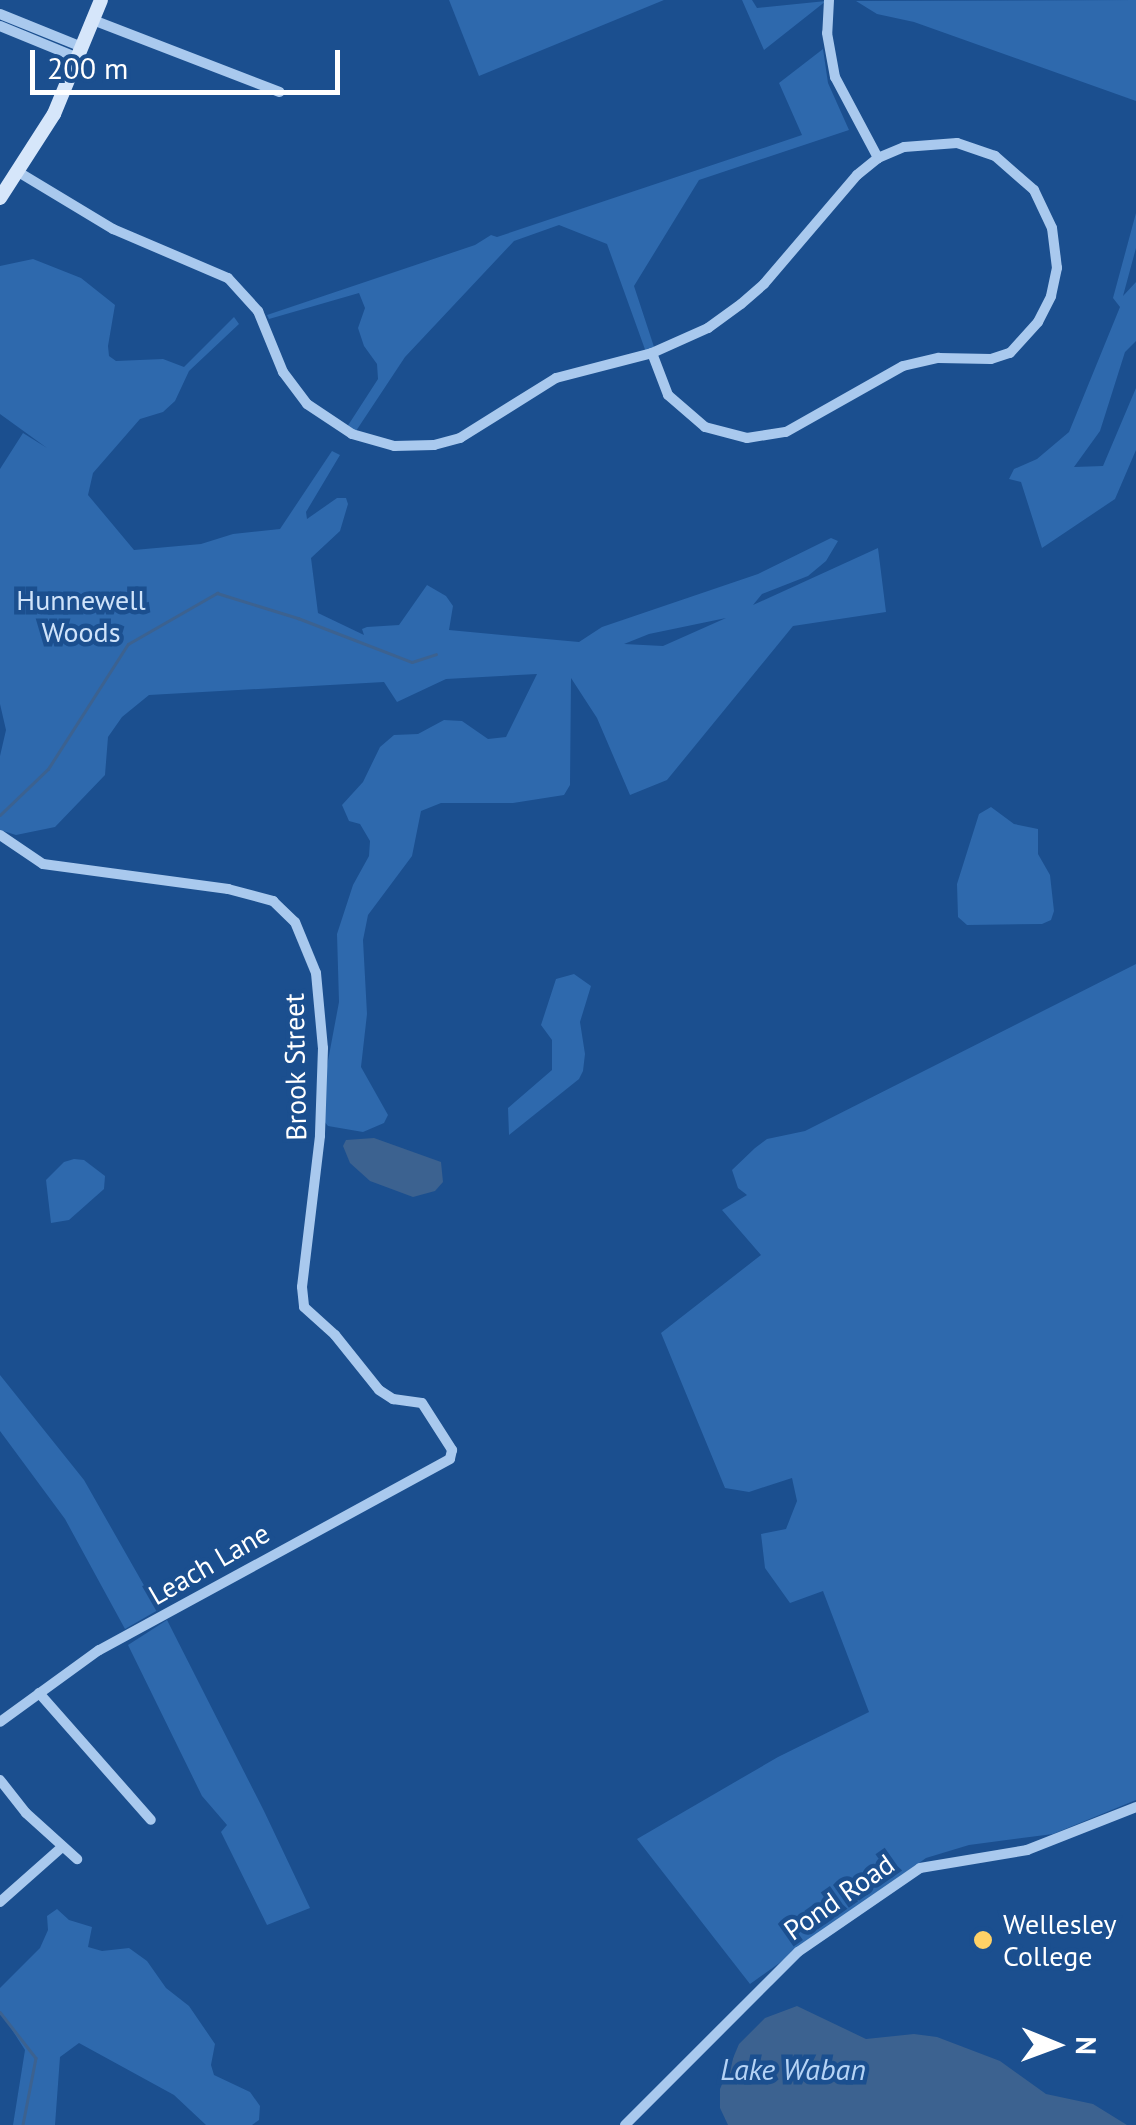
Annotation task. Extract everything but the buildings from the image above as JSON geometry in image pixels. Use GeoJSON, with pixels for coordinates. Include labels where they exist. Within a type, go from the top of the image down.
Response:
{"type":"FeatureCollection","features":[{"type":"Feature","properties":{"kind":"street"},"geometry":{"type":"LineString","coordinates":[[0,198],[54,114],[101,0]]}},
{"type":"Feature","properties":{"kind":"street"},"geometry":{"type":"LineString","coordinates":[[829,0],[827,33],[834,77],[878,158]]}},
{"type":"Feature","properties":{"kind":"street"},"geometry":{"type":"LineString","coordinates":[[0,14],[80,53]]}},
{"type":"Feature","properties":{"kind":"street"},"geometry":{"type":"LineString","coordinates":[[93,20],[280,92]]}},
{"type":"Feature","properties":{"kind":"street"},"geometry":{"type":"LineString","coordinates":[[0,26],[80,53]]}},
{"type":"Feature","properties":{"kind":"street"},"geometry":{"type":"LineString","coordinates":[[20,172],[113,229],[228,278],[258,312],[283,372],[298,394],[328,421],[366,440],[410,446],[460,438],[556,378],[652,353],[708,328],[753,294],[847,185],[878,158],[918,144],[957,143],[995,156],[1034,190],[1052,228],[1056,268],[1046,310],[1020,345],[990,360],[915,362],[868,383],[798,427],[747,438],[718,432],[684,412],[662,384],[652,353]]}},
{"type":"Feature","properties":{"kind":"street","name":"Brook Street"},"geometry":{"type":"LineString","coordinates":[[0,835],[43,864],[228,890],[273,901],[295,922],[316,973],[323,1048],[320,1136],[302,1287],[304,1307],[335,1334],[379,1390],[393,1399],[422,1403],[452,1450],[450,1459]]}},
{"type":"Feature","properties":{"kind":"street","name":"Leach Lane"},"geometry":{"type":"LineString","coordinates":[[0,1722],[99,1650],[450,1459]]}},
{"type":"Feature","properties":{"kind":"street"},"geometry":{"type":"LineString","coordinates":[[39,1693],[152,1820]]}},
{"type":"Feature","properties":{"kind":"street"},"geometry":{"type":"LineString","coordinates":[[0,1780],[77,1858]]}},
{"type":"Feature","properties":{"kind":"street","name":"Pond Road"},"geometry":{"type":"LineString","coordinates":[[624,2125],[798,1952],[920,1868],[1027,1850],[1136,1807]]}},
{"type":"Feature","properties":{"kind":"street"},"geometry":{"type":"LineString","coordinates":[[0,1902],[62,1847]]}},
{"type":"Feature","properties":{"kind":"green space"},"geometry":{"type":"Polygon","coordinates":[[[449,0],[664,0],[479,76],[449,0]]]}},
{"type":"Feature","properties":{"kind":"green space"},"geometry":{"type":"Polygon","coordinates":[[[742,0],[752,0],[757,8],[826,1],[764,50],[742,0]]]}},
{"type":"Feature","properties":{"kind":"green space"},"geometry":{"type":"Polygon","coordinates":[[[1136,0],[1136,101],[914,22],[877,14],[856,1],[1136,0]]]}},
{"type":"Feature","properties":{"kind":"green space"},"geometry":{"type":"Polygon","coordinates":[[[823,49],[828,83],[849,130],[699,180],[634,286],[656,353],[647,355],[607,244],[559,225],[514,241],[405,357],[356,431],[347,427],[378,379],[377,364],[364,346],[358,328],[365,308],[359,293],[269,319],[267,315],[475,245],[491,235],[497,237],[802,135],[779,83],[823,49]]]}},
{"type":"Feature","properties":{"kind":"green space"},"geometry":{"type":"Polygon","coordinates":[[[1136,213],[1136,248],[1123,296],[1136,282],[1136,341],[1125,352],[1100,431],[1074,467],[1103,466],[1136,388],[1136,450],[1115,499],[1042,548],[1021,482],[1009,479],[1014,469],[1037,459],[1069,432],[1120,307],[1113,298],[1136,213]]]}},
{"type":"Feature","properties":{"kind":"green space","name":"Hunnewell Woods"},"geometry":{"type":"Polygon","coordinates":[[[33,259],[81,278],[115,305],[108,346],[109,356],[116,361],[163,359],[184,367],[234,317],[239,324],[189,371],[175,401],[163,412],[140,419],[93,473],[88,495],[134,550],[201,544],[233,534],[280,529],[332,451],[340,455],[306,512],[307,519],[337,498],[346,498],[348,504],[340,531],[311,558],[318,613],[364,635],[362,629],[367,627],[399,625],[427,585],[446,596],[453,606],[449,630],[579,642],[602,627],[758,574],[831,538],[838,541],[826,561],[808,576],[762,594],[753,605],[878,548],[886,612],[793,626],[667,780],[630,795],[597,718],[571,678],[570,785],[564,795],[513,803],[441,803],[421,811],[412,856],[368,915],[363,940],[367,1014],[361,1067],[388,1115],[384,1123],[363,1132],[328,1126],[318,1114],[339,1002],[337,934],[353,885],[369,856],[370,841],[360,824],[349,821],[342,805],[363,782],[380,747],[394,735],[418,734],[444,720],[462,721],[488,739],[506,737],[537,674],[446,679],[397,702],[384,682],[149,695],[122,717],[108,737],[105,775],[55,827],[16,835],[0,830],[0,756],[6,730],[0,704],[0,469],[23,433],[47,448],[0,414],[0,266],[33,259]],[[726,618],[649,634],[624,644],[663,646],[726,618]]]}},
{"type":"Feature","properties":{"kind":"green space"},"geometry":{"type":"Polygon","coordinates":[[[991,807],[1014,824],[1038,829],[1038,854],[1050,875],[1054,911],[1051,920],[1042,924],[967,925],[958,917],[957,884],[979,814],[991,807]]]}},
{"type":"Feature","properties":{"kind":"green space"},"geometry":{"type":"Polygon","coordinates":[[[1136,964],[1136,1800],[1053,1834],[969,1845],[926,1858],[750,1984],[637,1839],[778,1757],[869,1712],[823,1591],[790,1603],[765,1568],[761,1534],[786,1529],[797,1501],[792,1478],[749,1492],[725,1488],[661,1333],[761,1255],[722,1210],[747,1195],[738,1188],[732,1170],[755,1148],[767,1139],[805,1131],[1136,964]]]}},
{"type":"Feature","properties":{"kind":"green space"},"geometry":{"type":"Polygon","coordinates":[[[574,974],[591,986],[580,1022],[585,1054],[583,1071],[579,1079],[509,1135],[508,1108],[552,1070],[552,1040],[541,1025],[556,979],[574,974]]]}},
{"type":"Feature","properties":{"kind":"green space"},"geometry":{"type":"Polygon","coordinates":[[[84,1160],[105,1176],[104,1189],[69,1220],[51,1223],[46,1180],[64,1162],[84,1160]]]}},
{"type":"Feature","properties":{"kind":"green space"},"geometry":{"type":"Polygon","coordinates":[[[0,1375],[84,1480],[158,1610],[125,1629],[65,1519],[0,1431],[0,1375]]]}},
{"type":"Feature","properties":{"kind":"green space"},"geometry":{"type":"Polygon","coordinates":[[[167,1620],[310,1908],[267,1925],[221,1832],[227,1825],[202,1796],[128,1645],[167,1620]]]}},
{"type":"Feature","properties":{"kind":"green space"},"geometry":{"type":"Polygon","coordinates":[[[57,1909],[69,1920],[92,1927],[88,1947],[102,1951],[129,1948],[147,1961],[166,1988],[189,2006],[215,2044],[211,2065],[214,2075],[250,2092],[260,2106],[259,2120],[252,2125],[206,2125],[174,2095],[79,2043],[60,2057],[55,2125],[13,2125],[25,2050],[0,2011],[0,1988],[40,1948],[48,1930],[47,1916],[57,1909]]]}},
{"type":"Feature","properties":{"kind":"water"},"geometry":{"type":"Polygon","coordinates":[[[374,1138],[441,1162],[443,1182],[435,1191],[413,1197],[370,1181],[350,1163],[343,1146],[346,1140],[374,1138]]]}},
{"type":"Feature","properties":{"kind":"water","name":"Lake Waban"},"geometry":{"type":"Polygon","coordinates":[[[797,2006],[866,2039],[914,2034],[937,2037],[1000,2061],[1046,2094],[1093,2104],[1127,2125],[728,2125],[720,2108],[720,2089],[739,2044],[765,2018],[797,2006]]]}},
{"type":"Feature","properties":{"kind":"waterway"},"geometry":{"type":"LineString","coordinates":[[0,815],[48,769],[128,644],[217,593],[298,618],[412,662],[436,654]]}},
{"type":"Feature","properties":{"kind":"waterway"},"geometry":{"type":"LineString","coordinates":[[0,2012],[36,2058],[23,2125]]}},
{"type":"Feature","properties":{"kind":"place","name":"Wellesley College"},"geometry":{"type":"Point","coordinates":[983,1940]}}]}
